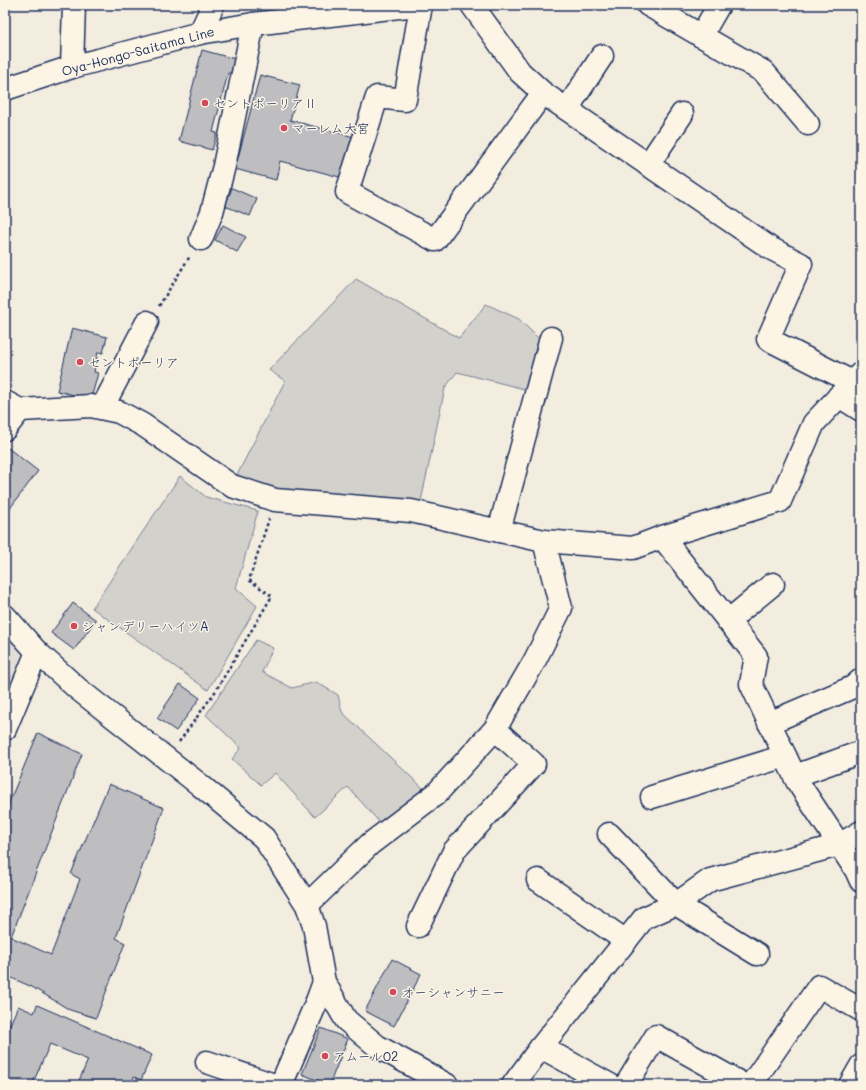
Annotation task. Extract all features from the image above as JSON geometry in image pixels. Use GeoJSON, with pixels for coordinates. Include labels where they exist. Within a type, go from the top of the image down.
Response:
{"type":"FeatureCollection","features":[{"type":"Feature","properties":{"kind":"street"},"geometry":{"type":"LineString","coordinates":[[72,67],[74,5]]}},
{"type":"Feature","properties":{"kind":"street"},"geometry":{"type":"LineString","coordinates":[[200,33],[213,5]]}},
{"type":"Feature","properties":{"kind":"street","name":"Oya-Hongo-Saitama Line"},"geometry":{"type":"LineString","coordinates":[[5,89],[72,67],[200,33],[345,9],[416,5]]}},
{"type":"Feature","properties":{"kind":"street"},"geometry":{"type":"LineString","coordinates":[[422,5],[405,100],[377,97],[347,192],[435,240],[543,93]]}},
{"type":"Feature","properties":{"kind":"street"},"geometry":{"type":"LineString","coordinates":[[472,5],[520,72],[543,93],[770,248],[801,264],[768,339],[851,384],[861,410]]}},
{"type":"Feature","properties":{"kind":"street"},"geometry":{"type":"LineString","coordinates":[[648,5],[764,72],[808,124]]}},
{"type":"Feature","properties":{"kind":"street"},"geometry":{"type":"LineString","coordinates":[[701,36],[719,5]]}},
{"type":"Feature","properties":{"kind":"street"},"geometry":{"type":"LineString","coordinates":[[201,239],[212,212],[224,166],[253,24]]}},
{"type":"Feature","properties":{"kind":"street"},"geometry":{"type":"LineString","coordinates":[[566,109],[602,56]]}},
{"type":"Feature","properties":{"kind":"street"},"geometry":{"type":"LineString","coordinates":[[648,165],[682,114]]}},
{"type":"Feature","properties":{"kind":"street"},"geometry":{"type":"LineString","coordinates":[[102,408],[147,322]]}},
{"type":"Feature","properties":{"kind":"street"},"geometry":{"type":"LineString","coordinates":[[499,531],[551,338]]}},
{"type":"Feature","properties":{"kind":"street"},"geometry":{"type":"LineString","coordinates":[[5,429],[13,406],[91,406],[102,408],[119,412],[143,425],[232,486],[275,500],[411,511],[544,541],[633,548],[662,537],[780,501],[814,423],[851,384]]}},
{"type":"Feature","properties":{"kind":"street"},"geometry":{"type":"LineString","coordinates":[[662,537],[756,656],[751,684],[795,776],[856,870],[861,881]]}},
{"type":"Feature","properties":{"kind":"street"},"geometry":{"type":"LineString","coordinates":[[307,905],[370,844],[436,794],[495,729],[534,662],[561,608],[544,541]]}},
{"type":"Feature","properties":{"kind":"street"},"geometry":{"type":"LineString","coordinates":[[728,621],[773,584]]}},
{"type":"Feature","properties":{"kind":"street"},"geometry":{"type":"LineString","coordinates":[[5,616],[37,652],[78,689],[264,838],[307,905],[314,926],[324,982],[346,1020],[377,1046],[447,1085]]}},
{"type":"Feature","properties":{"kind":"street"},"geometry":{"type":"LineString","coordinates":[[5,729],[37,652]]}},
{"type":"Feature","properties":{"kind":"street"},"geometry":{"type":"LineString","coordinates":[[770,723],[853,687],[861,680]]}},
{"type":"Feature","properties":{"kind":"street"},"geometry":{"type":"LineString","coordinates":[[418,926],[454,851],[534,764],[495,729]]}},
{"type":"Feature","properties":{"kind":"street"},"geometry":{"type":"LineString","coordinates":[[795,776],[861,752]]}},
{"type":"Feature","properties":{"kind":"street"},"geometry":{"type":"LineString","coordinates":[[652,797],[785,756]]}},
{"type":"Feature","properties":{"kind":"street"},"geometry":{"type":"LineString","coordinates":[[513,1085],[541,1047],[644,918],[676,904],[710,880],[839,845],[861,832]]}},
{"type":"Feature","properties":{"kind":"street"},"geometry":{"type":"LineString","coordinates":[[609,834],[676,904],[757,954]]}},
{"type":"Feature","properties":{"kind":"street"},"geometry":{"type":"LineString","coordinates":[[538,880],[626,941]]}},
{"type":"Feature","properties":{"kind":"street"},"geometry":{"type":"LineString","coordinates":[[282,1085],[318,1001],[324,982]]}},
{"type":"Feature","properties":{"kind":"street"},"geometry":{"type":"LineString","coordinates":[[751,1085],[819,986],[861,1010]]}},
{"type":"Feature","properties":{"kind":"street"},"geometry":{"type":"LineString","coordinates":[[626,1085],[656,1036],[744,1085]]}},
{"type":"Feature","properties":{"kind":"street"},"geometry":{"type":"LineString","coordinates":[[541,1047],[610,1085]]}},
{"type":"Feature","properties":{"kind":"street"},"geometry":{"type":"LineString","coordinates":[[207,1062],[274,1085]]}},
{"type":"Feature","properties":{"kind":"street"},"geometry":{"type":"LineString","coordinates":[[850,1085],[861,1066]]}},
{"type":"Feature","properties":{"kind":"path"},"geometry":{"type":"LineString","coordinates":[[147,322],[158,308],[201,239]]}},
{"type":"Feature","properties":{"kind":"path"},"geometry":{"type":"LineString","coordinates":[[167,759],[215,692],[272,596],[249,580],[275,500]]}},
{"type":"Feature","properties":{"kind":"shaded area"},"geometry":{"type":"Polygon","coordinates":[[[356,279],[459,338],[486,304],[519,319],[543,343],[528,390],[457,372],[445,388],[420,506],[252,487],[236,477],[285,381],[269,370],[356,279]]]}},
{"type":"Feature","properties":{"kind":"shaded area"},"geometry":{"type":"Polygon","coordinates":[[[180,476],[206,497],[258,511],[236,588],[257,606],[208,690],[92,608],[180,476]]]}},
{"type":"Feature","properties":{"kind":"shaded area"},"geometry":{"type":"Polygon","coordinates":[[[5,630],[20,647],[23,661],[5,706],[5,630]]]}},
{"type":"Feature","properties":{"kind":"shaded area"},"geometry":{"type":"Polygon","coordinates":[[[256,640],[273,648],[262,672],[292,688],[316,682],[338,695],[342,712],[424,789],[380,823],[348,787],[315,817],[275,773],[261,785],[232,759],[241,748],[206,715],[256,640]]]}},
{"type":"Feature","properties":{"kind":"building","name":"セントポーリアⅡ"},"geometry":{"type":"Polygon","coordinates":[[[202,50],[235,59],[231,73],[228,73],[213,132],[217,133],[212,150],[179,141],[202,50]]]}},
{"type":"Feature","properties":{"kind":"building","name":"マーレム大宮"},"geometry":{"type":"Polygon","coordinates":[[[260,75],[300,85],[290,120],[354,137],[343,178],[280,161],[276,180],[235,169],[260,75]]]}},
{"type":"Feature","properties":{"kind":"building"},"geometry":{"type":"Polygon","coordinates":[[[232,188],[257,199],[250,216],[225,206],[232,188]]]}},
{"type":"Feature","properties":{"kind":"building"},"geometry":{"type":"Polygon","coordinates":[[[223,225],[246,237],[237,252],[215,240],[223,225]]]}},
{"type":"Feature","properties":{"kind":"building","name":"セントポーリア"},"geometry":{"type":"Polygon","coordinates":[[[72,328],[107,337],[103,353],[98,352],[94,372],[98,373],[91,399],[57,391],[72,328]]]}},
{"type":"Feature","properties":{"kind":"building"},"geometry":{"type":"Polygon","coordinates":[[[8,448],[38,471],[5,515],[5,452],[8,448]]]}},
{"type":"Feature","properties":{"kind":"building","name":"シャンデリーハイツA"},"geometry":{"type":"Polygon","coordinates":[[[73,603],[96,620],[74,650],[51,633],[73,603]]]}},
{"type":"Feature","properties":{"kind":"building"},"geometry":{"type":"Polygon","coordinates":[[[180,684],[200,698],[176,731],[157,718],[180,684]]]}},
{"type":"Feature","properties":{"kind":"building"},"geometry":{"type":"Polygon","coordinates":[[[38,733],[82,754],[11,937],[51,955],[80,879],[71,874],[109,784],[164,808],[116,938],[125,943],[96,1018],[70,1010],[32,987],[5,975],[5,829],[9,819],[5,818],[5,812],[38,733]]]}},
{"type":"Feature","properties":{"kind":"building","name":"オーシャンサニー"},"geometry":{"type":"Polygon","coordinates":[[[392,959],[421,974],[394,1026],[365,1011],[392,959]]]}},
{"type":"Feature","properties":{"kind":"building"},"geometry":{"type":"Polygon","coordinates":[[[37,1005],[152,1055],[141,1080],[134,1077],[131,1085],[77,1085],[88,1060],[50,1044],[32,1085],[5,1085],[5,1036],[18,1006],[34,1013],[37,1005]]]}},
{"type":"Feature","properties":{"kind":"building","name":"アムール02"},"geometry":{"type":"Polygon","coordinates":[[[321,1028],[348,1039],[329,1085],[302,1074],[321,1028]]]}},
{"type":"Feature","properties":{"kind":"place","name":"セントポーリアⅡ"},"geometry":{"type":"Point","coordinates":[205,103]}},
{"type":"Feature","properties":{"kind":"place","name":"マーレム大宮"},"geometry":{"type":"Point","coordinates":[284,128]}},
{"type":"Feature","properties":{"kind":"place","name":"セントポーリア"},"geometry":{"type":"Point","coordinates":[80,362]}},
{"type":"Feature","properties":{"kind":"place","name":"シャンデリーハイツA"},"geometry":{"type":"Point","coordinates":[74,626]}},
{"type":"Feature","properties":{"kind":"place","name":"オーシャンサニー"},"geometry":{"type":"Point","coordinates":[393,992]}},
{"type":"Feature","properties":{"kind":"place","name":"アムール02"},"geometry":{"type":"Point","coordinates":[325,1056]}}]}
